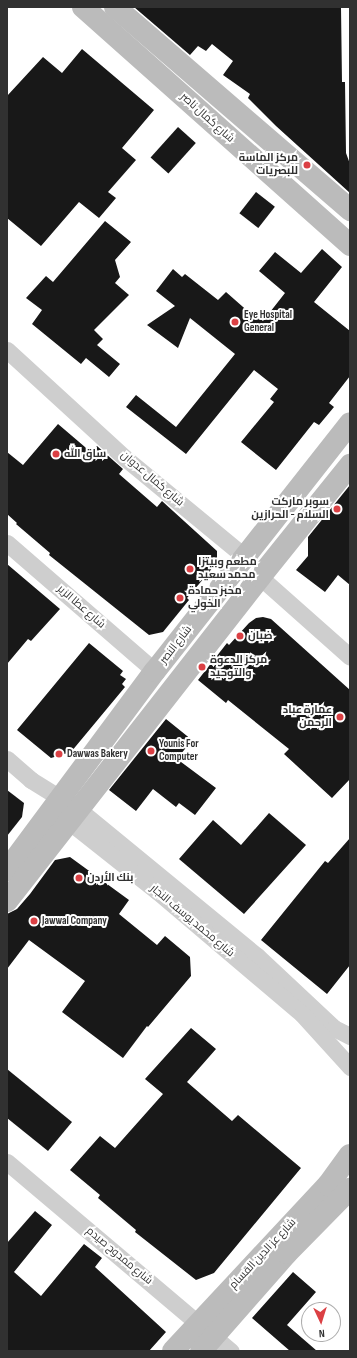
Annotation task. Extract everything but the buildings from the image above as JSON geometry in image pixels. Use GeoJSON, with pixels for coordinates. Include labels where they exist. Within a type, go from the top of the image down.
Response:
{"type":"FeatureCollection","features":[{"type":"Feature","properties":{"kind":"main road","name":"شارع كمال ناصر"},"geometry":{"type":"LineString","coordinates":[[83,7],[350,246]]}},
{"type":"Feature","properties":{"kind":"main road"},"geometry":{"type":"LineString","coordinates":[[115,7],[350,210]]}},
{"type":"Feature","properties":{"kind":"main road","name":"شارع النصر"},"geometry":{"type":"LineString","coordinates":[[7,901],[155,672],[246,558],[350,423]]}},
{"type":"Feature","properties":{"kind":"main road","name":"شارع النصر"},"geometry":{"type":"LineString","coordinates":[[7,870],[66,809],[260,576],[350,465]]}},
{"type":"Feature","properties":{"kind":"main road","name":"شارع عز الدين القسام"},"geometry":{"type":"LineString","coordinates":[[204,1336],[328,1185],[350,1155]]}},
{"type":"Feature","properties":{"kind":"main road","name":"شارع عز الدين القسام"},"geometry":{"type":"LineString","coordinates":[[173,1351],[204,1336],[350,1189]]}},
{"type":"Feature","properties":{"kind":"street","name":"شارع كمال عدوان"},"geometry":{"type":"LineString","coordinates":[[7,350],[125,458],[246,558]]}},
{"type":"Feature","properties":{"kind":"street","name":"شارع عطا الزير"},"geometry":{"type":"LineString","coordinates":[[7,543],[155,672]]}},
{"type":"Feature","properties":{"kind":"street"},"geometry":{"type":"LineString","coordinates":[[260,576],[350,657]]}},
{"type":"Feature","properties":{"kind":"street","name":"شارع محمد يوسف النجار"},"geometry":{"type":"LineString","coordinates":[[7,758],[66,809],[257,956],[334,1028],[350,1036]]}},
{"type":"Feature","properties":{"kind":"street","name":"شارع محمد يوسف النجار"},"geometry":{"type":"LineString","coordinates":[[66,809],[157,891],[302,1014],[350,1067]]}},
{"type":"Feature","properties":{"kind":"street","name":"شارع ممدوح صيدم"},"geometry":{"type":"LineString","coordinates":[[7,1162],[204,1336],[231,1351]]}},
{"type":"Feature","properties":{"kind":"place","name":"مركز الماسة للبصريات"},"geometry":{"type":"Point","coordinates":[307,165]}},
{"type":"Feature","properties":{"kind":"place","name":"Eye Hospital General"},"geometry":{"type":"Point","coordinates":[235,322]}},
{"type":"Feature","properties":{"kind":"place","name":"ساق الله"},"geometry":{"type":"Point","coordinates":[56,454]}},
{"type":"Feature","properties":{"kind":"place","name":"سوبر ماركت السلام - الحرازين"},"geometry":{"type":"Point","coordinates":[337,509]}},
{"type":"Feature","properties":{"kind":"place","name":"مطعم وبيتزا محمد سعيد"},"geometry":{"type":"Point","coordinates":[190,569]}},
{"type":"Feature","properties":{"kind":"place","name":"مخبز حمادة الخولي"},"geometry":{"type":"Point","coordinates":[180,598]}},
{"type":"Feature","properties":{"kind":"place","name":"ضبان"},"geometry":{"type":"Point","coordinates":[240,636]}},
{"type":"Feature","properties":{"kind":"place","name":"مركز الدعوة والتوحيد"},"geometry":{"type":"Point","coordinates":[202,667]}},
{"type":"Feature","properties":{"kind":"place","name":"عمارة عباد الرحمن"},"geometry":{"type":"Point","coordinates":[340,717]}},
{"type":"Feature","properties":{"kind":"place","name":"Younis For Computer"},"geometry":{"type":"Point","coordinates":[151,751]}},
{"type":"Feature","properties":{"kind":"place","name":"Dawwas Bakery"},"geometry":{"type":"Point","coordinates":[59,754]}},
{"type":"Feature","properties":{"kind":"place","name":"بنك الأردن"},"geometry":{"type":"Point","coordinates":[79,878]}},
{"type":"Feature","properties":{"kind":"place","name":"Jawwal Company"},"geometry":{"type":"Point","coordinates":[34,921]}}]}
